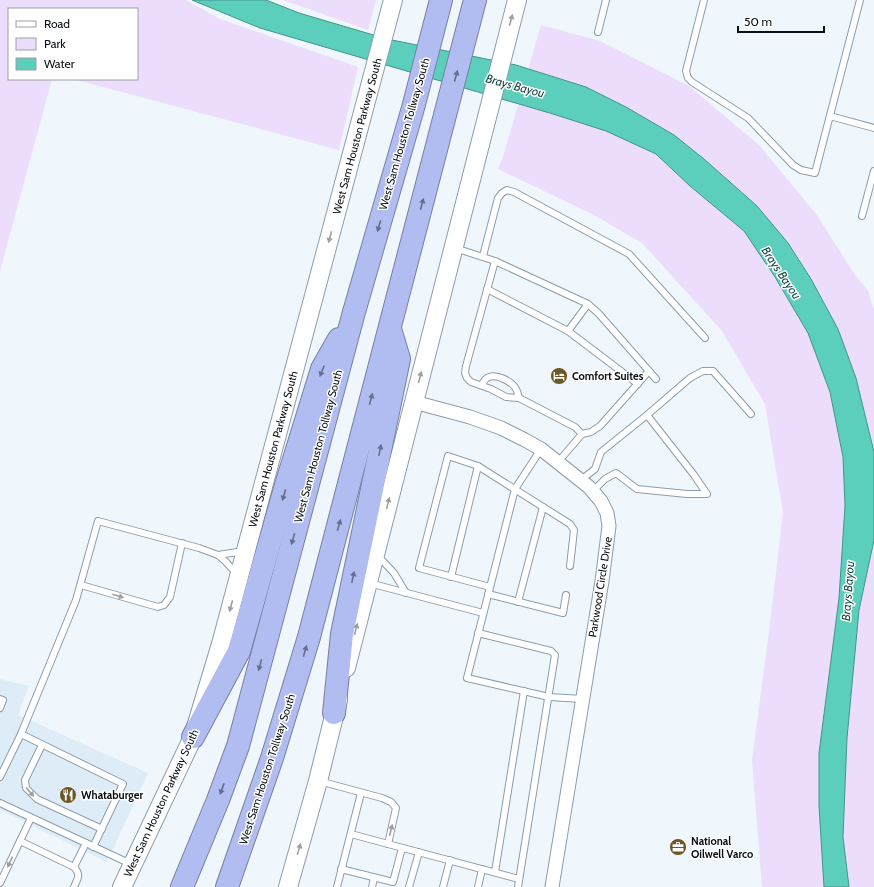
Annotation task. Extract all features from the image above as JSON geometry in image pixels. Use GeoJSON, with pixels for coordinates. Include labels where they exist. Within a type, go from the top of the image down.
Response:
{"type":"FeatureCollection","features":[{"type":"Feature","properties":{"kind":"highway","name":"West Sam Houston Tollway South"},"geometry":{"type":"LineString","coordinates":[[182,887],[218,800],[238,746],[354,312],[441,0]]}},
{"type":"Feature","properties":{"kind":"highway","name":"West Sam Houston Tollway South"},"geometry":{"type":"LineString","coordinates":[[227,887],[266,777],[299,671],[326,576],[476,0]]}},
{"type":"Feature","properties":{"kind":"highway"},"geometry":{"type":"LineString","coordinates":[[193,737],[240,651],[286,486],[322,369],[354,312]]}},
{"type":"Feature","properties":{"kind":"highway"},"geometry":{"type":"LineString","coordinates":[[334,713],[342,634],[400,359],[390,329]]}},
{"type":"Feature","properties":{"kind":"main road"},"geometry":{"type":"LineString","coordinates":[[288,887],[318,781],[334,713],[517,0]]}},
{"type":"Feature","properties":{"kind":"main road","name":"West Sam Houston Parkway South"},"geometry":{"type":"LineString","coordinates":[[122,887],[193,737],[222,644],[392,6]]}},
{"type":"Feature","properties":{"kind":"street","name":"Parkwood Circle Drive"},"geometry":{"type":"LineString","coordinates":[[414,402],[470,417],[501,428],[541,449],[593,491],[601,501],[607,513],[609,526],[583,699],[552,887]]}},
{"type":"Feature","properties":{"kind":"lane"},"geometry":{"type":"LineString","coordinates":[[598,32],[606,0]]}},
{"type":"Feature","properties":{"kind":"lane"},"geometry":{"type":"LineString","coordinates":[[704,0],[686,71],[688,78],[748,118],[793,165],[801,170],[815,173],[860,0]]}},
{"type":"Feature","properties":{"kind":"lane"},"geometry":{"type":"LineString","coordinates":[[830,116],[874,128]]}},
{"type":"Feature","properties":{"kind":"lane"},"geometry":{"type":"LineString","coordinates":[[862,216],[874,170]]}},
{"type":"Feature","properties":{"kind":"lane"},"geometry":{"type":"LineString","coordinates":[[483,256],[498,198],[506,190],[514,192],[629,254],[705,338]]}},
{"type":"Feature","properties":{"kind":"lane"},"geometry":{"type":"LineString","coordinates":[[453,247],[495,261],[576,297],[588,304],[599,314],[656,379]]}},
{"type":"Feature","properties":{"kind":"lane"},"geometry":{"type":"LineString","coordinates":[[495,261],[464,373],[471,382],[491,389],[506,397],[519,398],[575,427],[582,434]]}},
{"type":"Feature","properties":{"kind":"lane"},"geometry":{"type":"LineString","coordinates":[[487,289],[568,331],[638,384]]}},
{"type":"Feature","properties":{"kind":"lane"},"geometry":{"type":"LineString","coordinates":[[568,331],[588,304]]}},
{"type":"Feature","properties":{"kind":"lane"},"geometry":{"type":"LineString","coordinates":[[558,462],[582,434],[591,432],[600,426],[649,371]]}},
{"type":"Feature","properties":{"kind":"lane"},"geometry":{"type":"LineString","coordinates":[[580,480],[595,469],[602,452],[647,416],[690,378],[703,371],[713,371],[751,414]]}},
{"type":"Feature","properties":{"kind":"lane"},"geometry":{"type":"LineString","coordinates":[[481,385],[486,378],[492,376],[498,377],[511,383],[515,387],[519,398]]}},
{"type":"Feature","properties":{"kind":"lane"},"geometry":{"type":"LineString","coordinates":[[593,491],[605,479],[616,473],[637,489],[687,494],[707,494],[694,475],[647,416]]}},
{"type":"Feature","properties":{"kind":"lane"},"geometry":{"type":"LineString","coordinates":[[541,449],[515,489],[467,678],[549,697],[583,699]]}},
{"type":"Feature","properties":{"kind":"lane"},"geometry":{"type":"LineString","coordinates":[[490,587],[419,568],[448,456],[478,466],[570,524],[574,530],[570,566]]}},
{"type":"Feature","properties":{"kind":"lane"},"geometry":{"type":"LineString","coordinates":[[452,577],[478,466]]}},
{"type":"Feature","properties":{"kind":"lane"},"geometry":{"type":"LineString","coordinates":[[518,602],[543,507]]}},
{"type":"Feature","properties":{"kind":"lane"},"geometry":{"type":"LineString","coordinates":[[0,777],[20,734],[76,600],[98,521],[182,543],[218,555],[239,577]]}},
{"type":"Feature","properties":{"kind":"lane"},"geometry":{"type":"LineString","coordinates":[[81,585],[158,607],[164,604],[170,597],[182,543]]}},
{"type":"Feature","properties":{"kind":"lane"},"geometry":{"type":"LineString","coordinates":[[218,555],[246,551]]}},
{"type":"Feature","properties":{"kind":"lane"},"geometry":{"type":"LineString","coordinates":[[375,553],[394,573],[406,593]]}},
{"type":"Feature","properties":{"kind":"lane"},"geometry":{"type":"LineString","coordinates":[[368,583],[483,613]]}},
{"type":"Feature","properties":{"kind":"lane"},"geometry":{"type":"LineString","coordinates":[[488,594],[563,613],[566,595]]}},
{"type":"Feature","properties":{"kind":"lane"},"geometry":{"type":"LineString","coordinates":[[478,633],[551,651],[555,655],[518,887]]}},
{"type":"Feature","properties":{"kind":"lane"},"geometry":{"type":"LineString","coordinates":[[495,872],[524,691]]}},
{"type":"Feature","properties":{"kind":"lane"},"geometry":{"type":"LineString","coordinates":[[0,699],[3,700],[0,708]]}},
{"type":"Feature","properties":{"kind":"lane"},"geometry":{"type":"LineString","coordinates":[[20,734],[123,784],[93,846]]}},
{"type":"Feature","properties":{"kind":"lane"},"geometry":{"type":"LineString","coordinates":[[42,745],[25,780],[26,788],[36,799],[102,829]]}},
{"type":"Feature","properties":{"kind":"lane"},"geometry":{"type":"LineString","coordinates":[[318,781],[391,802],[396,808],[388,844]]}},
{"type":"Feature","properties":{"kind":"lane"},"geometry":{"type":"LineString","coordinates":[[337,887],[361,793]]}},
{"type":"Feature","properties":{"kind":"lane"},"geometry":{"type":"LineString","coordinates":[[0,803],[132,865]]}},
{"type":"Feature","properties":{"kind":"lane"},"geometry":{"type":"LineString","coordinates":[[0,883],[31,818]]}},
{"type":"Feature","properties":{"kind":"lane"},"geometry":{"type":"LineString","coordinates":[[351,834],[519,879]]}},
{"type":"Feature","properties":{"kind":"lane"},"geometry":{"type":"LineString","coordinates":[[20,841],[74,867],[78,872],[78,878],[74,887]]}},
{"type":"Feature","properties":{"kind":"lane"},"geometry":{"type":"LineString","coordinates":[[74,867],[86,843]]}},
{"type":"Feature","properties":{"kind":"lane"},"geometry":{"type":"LineString","coordinates":[[341,869],[393,882],[402,848]]}},
{"type":"Feature","properties":{"kind":"lane"},"geometry":{"type":"LineString","coordinates":[[409,887],[419,852]]}},
{"type":"Feature","properties":{"kind":"lane"},"geometry":{"type":"LineString","coordinates":[[442,887],[450,860]]}},
{"type":"Feature","properties":{"kind":"lane"},"geometry":{"type":"LineString","coordinates":[[478,887],[482,869]]}},
{"type":"Feature","properties":{"kind":"lane"},"geometry":{"type":"LineString","coordinates":[[372,887],[374,878]]}},
{"type":"Feature","properties":{"kind":"shaded area"},"geometry":{"type":"Polygon","coordinates":[[[0,679],[29,686],[18,715],[148,773],[107,862],[0,810],[0,679]]]}},
{"type":"Feature","properties":{"kind":"green space"},"geometry":{"type":"Polygon","coordinates":[[[0,0],[186,0],[220,19],[358,67],[339,150],[77,80],[138,80],[138,8],[8,8],[8,80],[52,80],[0,271],[0,0]]]}},
{"type":"Feature","properties":{"kind":"green space"},"geometry":{"type":"Polygon","coordinates":[[[283,0],[376,0],[368,30],[283,0]]]}},
{"type":"Feature","properties":{"kind":"green space"},"geometry":{"type":"Polygon","coordinates":[[[541,25],[600,41],[689,86],[759,145],[816,214],[855,275],[868,291],[874,310],[874,887],[762,887],[752,760],[783,512],[765,404],[722,331],[642,243],[594,215],[498,169],[503,157],[541,25]]]}},
{"type":"Feature","properties":{"kind":"water","name":"Brays Bayou"},"geometry":{"type":"Polygon","coordinates":[[[192,0],[266,0],[299,13],[387,39],[516,65],[586,87],[626,107],[674,135],[704,159],[757,206],[788,243],[811,279],[838,329],[856,378],[874,452],[874,540],[859,610],[847,738],[843,837],[849,887],[824,887],[819,806],[819,753],[839,598],[845,506],[843,457],[830,392],[808,333],[775,277],[744,231],[690,186],[656,154],[606,131],[260,28],[192,0]]]}},
{"type":"Feature","properties":{"kind":"place","name":"Comfort Suites"},"geometry":{"type":"Point","coordinates":[559,376]}},
{"type":"Feature","properties":{"kind":"place","name":"Whataburger"},"geometry":{"type":"Point","coordinates":[68,795]}},
{"type":"Feature","properties":{"kind":"place","name":"National Oilwell Varco"},"geometry":{"type":"Point","coordinates":[678,847]}}]}
